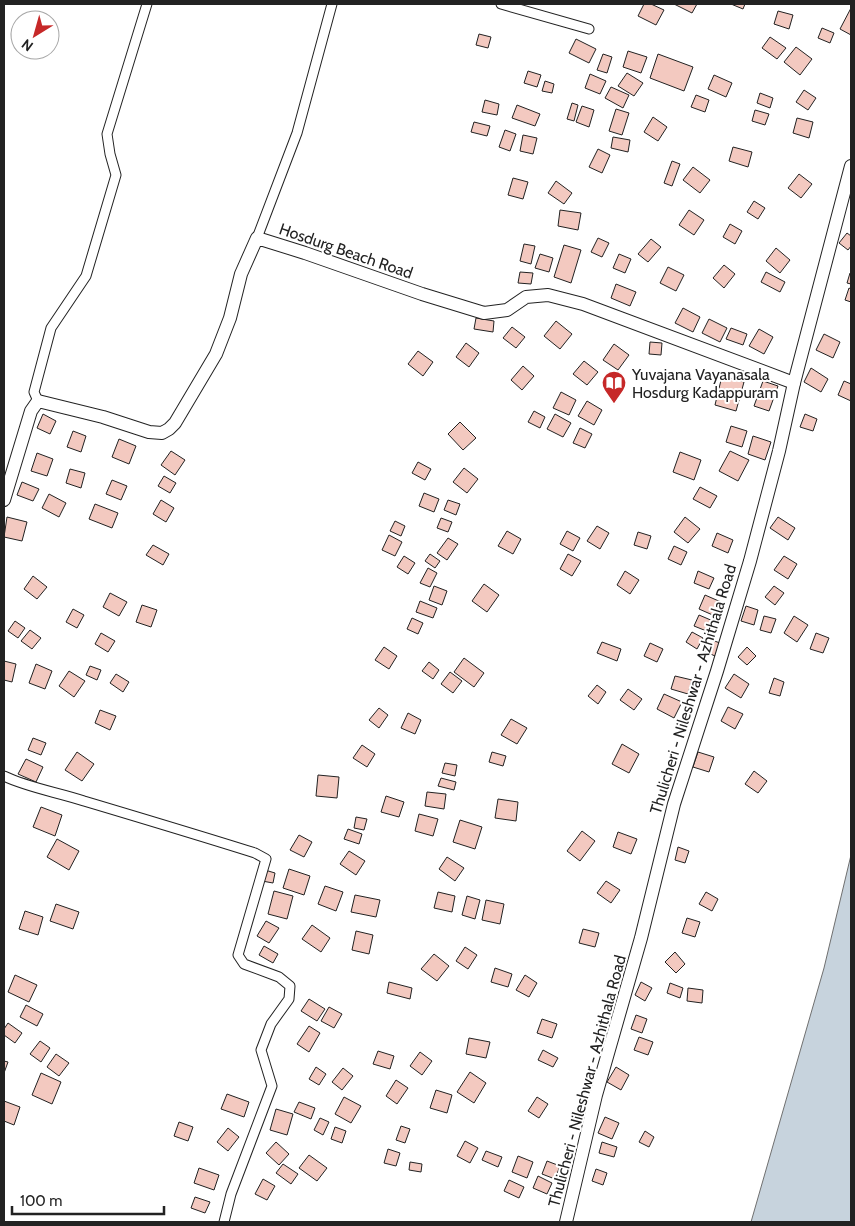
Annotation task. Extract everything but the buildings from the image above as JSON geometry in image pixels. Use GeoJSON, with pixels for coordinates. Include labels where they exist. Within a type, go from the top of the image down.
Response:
{"type":"FeatureCollection","features":[{"type":"Feature","properties":{"kind":"main road","name":"Thulicheri - Nileshwar - Azhithala Road"},"geometry":{"type":"LineString","coordinates":[[566,1222],[596,1095],[641,938],[674,804],[747,570],[851,166]]}},
{"type":"Feature","properties":{"kind":"main road","name":"Hosdurg Beach Road"},"geometry":{"type":"LineString","coordinates":[[38,402],[103,417],[149,432],[162,432],[169,429],[175,423],[216,354],[230,318],[241,274],[257,238],[484,313],[507,310],[526,297],[548,294],[583,304],[794,383]]}},
{"type":"Feature","properties":{"kind":"main road"},"geometry":{"type":"LineString","coordinates":[[4,500],[31,411],[38,402]]}},
{"type":"Feature","properties":{"kind":"street"},"geometry":{"type":"LineString","coordinates":[[38,402],[34,392],[51,328],[86,276],[116,175],[107,134],[147,4]]}},
{"type":"Feature","properties":{"kind":"street"},"geometry":{"type":"LineString","coordinates":[[257,238],[296,133],[332,4]]}},
{"type":"Feature","properties":{"kind":"street"},"geometry":{"type":"LineString","coordinates":[[502,4],[589,29]]}},
{"type":"Feature","properties":{"kind":"street"},"geometry":{"type":"LineString","coordinates":[[4,776],[22,784],[69,796],[255,853],[266,859],[238,955],[244,964],[279,977],[290,986],[289,1000],[271,1024],[261,1050],[272,1086],[231,1194],[224,1222]]}},
{"type":"Feature","properties":{"kind":"shaded area"},"geometry":{"type":"Polygon","coordinates":[[[851,855],[851,1222],[751,1222],[824,968],[851,855]]]}},
{"type":"Feature","properties":{"kind":"place","name":"Yuvajana Vayanasala Hosdurg Kadappuram"},"geometry":{"type":"Point","coordinates":[614,404]}}]}
